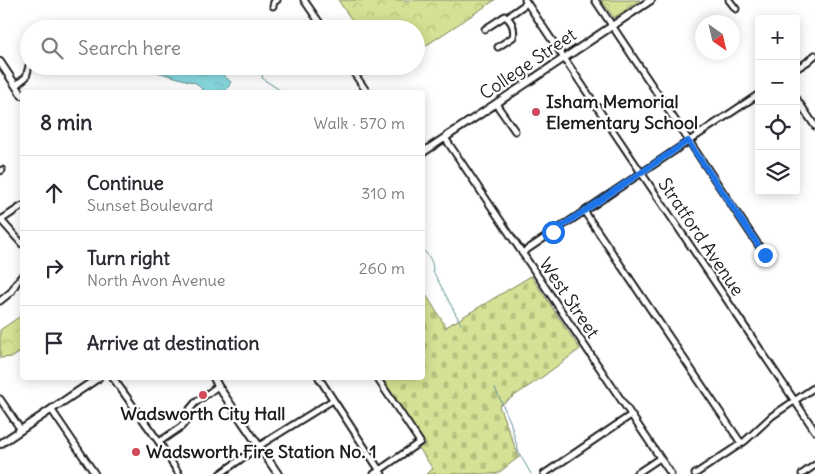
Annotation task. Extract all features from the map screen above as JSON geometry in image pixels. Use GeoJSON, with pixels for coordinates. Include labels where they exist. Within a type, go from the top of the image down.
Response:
{"type":"FeatureCollection","features":[{"type":"Feature","properties":{"kind":"main road","name":"College Street"},"geometry":{"type":"LineString","coordinates":[[425,151],[650,0]]}},
{"type":"Feature","properties":{"kind":"main road"},"geometry":{"type":"LineString","coordinates":[[1,64],[20,92]]}},
{"type":"Feature","properties":{"kind":"main road"},"geometry":{"type":"LineString","coordinates":[[0,444],[95,380]]}},
{"type":"Feature","properties":{"kind":"main road"},"geometry":{"type":"LineString","coordinates":[[215,380],[278,474]]}},
{"type":"Feature","properties":{"kind":"street"},"geometry":{"type":"LineString","coordinates":[[273,6],[277,0]]}},
{"type":"Feature","properties":{"kind":"street"},"geometry":{"type":"LineString","coordinates":[[304,0],[318,20]]}},
{"type":"Feature","properties":{"kind":"street"},"geometry":{"type":"LineString","coordinates":[[595,0],[765,255]]}},
{"type":"Feature","properties":{"kind":"street"},"geometry":{"type":"LineString","coordinates":[[730,0],[736,10]]}},
{"type":"Feature","properties":{"kind":"street"},"geometry":{"type":"LineString","coordinates":[[485,29],[505,16],[507,17],[526,2]]}},
{"type":"Feature","properties":{"kind":"street","name":"Stratford Avenue"},"geometry":{"type":"LineString","coordinates":[[526,2],[815,431]]}},
{"type":"Feature","properties":{"kind":"street"},"geometry":{"type":"LineString","coordinates":[[498,47],[513,37],[514,27],[507,17]]}},
{"type":"Feature","properties":{"kind":"street"},"geometry":{"type":"LineString","coordinates":[[800,66],[815,54]]}},
{"type":"Feature","properties":{"kind":"street"},"geometry":{"type":"LineString","coordinates":[[16,85],[27,75]]}},
{"type":"Feature","properties":{"kind":"street"},"geometry":{"type":"LineString","coordinates":[[355,75],[366,90]]}},
{"type":"Feature","properties":{"kind":"street"},"geometry":{"type":"LineString","coordinates":[[522,253],[755,97]]}},
{"type":"Feature","properties":{"kind":"street"},"geometry":{"type":"LineString","coordinates":[[496,104],[515,131]]}},
{"type":"Feature","properties":{"kind":"street"},"geometry":{"type":"LineString","coordinates":[[800,104],[815,126]]}},
{"type":"Feature","properties":{"kind":"street","name":"West Street"},"geometry":{"type":"LineString","coordinates":[[445,138],[671,474]]}},
{"type":"Feature","properties":{"kind":"street"},"geometry":{"type":"LineString","coordinates":[[20,208],[1,222],[20,242]]}},
{"type":"Feature","properties":{"kind":"street"},"geometry":{"type":"LineString","coordinates":[[584,211],[741,443]]}},
{"type":"Feature","properties":{"kind":"street"},"geometry":{"type":"LineString","coordinates":[[0,301],[11,292],[20,278]]}},
{"type":"Feature","properties":{"kind":"street"},"geometry":{"type":"LineString","coordinates":[[115,380],[179,474]]}},
{"type":"Feature","properties":{"kind":"street"},"geometry":{"type":"LineString","coordinates":[[320,380],[381,472]]}},
{"type":"Feature","properties":{"kind":"street"},"geometry":{"type":"LineString","coordinates":[[374,474],[381,472],[420,442],[378,380]]}},
{"type":"Feature","properties":{"kind":"street"},"geometry":{"type":"LineString","coordinates":[[159,442],[181,427],[188,419],[190,409],[195,403],[218,386]]}},
{"type":"Feature","properties":{"kind":"street"},"geometry":{"type":"LineString","coordinates":[[695,474],[741,443],[772,416],[815,387]]}},
{"type":"Feature","properties":{"kind":"street"},"geometry":{"type":"LineString","coordinates":[[0,398],[21,430]]}},
{"type":"Feature","properties":{"kind":"street"},"geometry":{"type":"LineString","coordinates":[[220,474],[259,446],[333,400]]}},
{"type":"Feature","properties":{"kind":"street"},"geometry":{"type":"LineString","coordinates":[[51,409],[95,474]]}},
{"type":"Feature","properties":{"kind":"street"},"geometry":{"type":"LineString","coordinates":[[544,474],[631,415]]}},
{"type":"Feature","properties":{"kind":"street"},"geometry":{"type":"LineString","coordinates":[[636,474],[660,458]]}},
{"type":"Feature","properties":{"kind":"street"},"geometry":{"type":"LineString","coordinates":[[802,474],[815,465]]}},
{"type":"Feature","properties":{"kind":"green space"},"geometry":{"type":"Polygon","coordinates":[[[338,0],[495,0],[425,46],[425,20],[352,20],[338,0]]]}},
{"type":"Feature","properties":{"kind":"green space"},"geometry":{"type":"Polygon","coordinates":[[[601,0],[640,0],[614,18],[601,0]]]}},
{"type":"Feature","properties":{"kind":"green space"},"geometry":{"type":"Polygon","coordinates":[[[531,276],[580,349],[499,406],[519,457],[497,474],[426,474],[433,469],[419,448],[425,444],[383,380],[425,380],[425,293],[446,327],[531,276]]]}},
{"type":"Feature","properties":{"kind":"green space"},"geometry":{"type":"Polygon","coordinates":[[[20,316],[20,352],[13,357],[0,358],[0,330],[20,316]]]}},
{"type":"Feature","properties":{"kind":"water"},"geometry":{"type":"Polygon","coordinates":[[[168,75],[223,75],[231,82],[227,90],[203,90],[196,83],[168,75]]]}},
{"type":"Feature","properties":{"kind":"waterway"},"geometry":{"type":"LineString","coordinates":[[263,75],[263,79],[280,90]]}},
{"type":"Feature","properties":{"kind":"waterway"},"geometry":{"type":"LineString","coordinates":[[425,252],[461,324]]}},
{"type":"Feature","properties":{"kind":"waterway"},"geometry":{"type":"LineString","coordinates":[[495,388],[510,421],[519,453],[531,474]]}},
{"type":"Feature","properties":{"kind":"place","name":"Isham Memorial Elementary School"},"geometry":{"type":"Point","coordinates":[536,112]}},
{"type":"Feature","properties":{"kind":"place","name":"Wadsworth City Hall"},"geometry":{"type":"Point","coordinates":[203,395]}},
{"type":"Feature","properties":{"kind":"place","name":"Wadsworth Fire Station No. 1"},"geometry":{"type":"Point","coordinates":[136,452]}},
{"type":"Feature","properties":{"kind":"route"},"geometry":{"type":"LineString","coordinates":[[553,232],[688,141],[765,255]]}}]}
